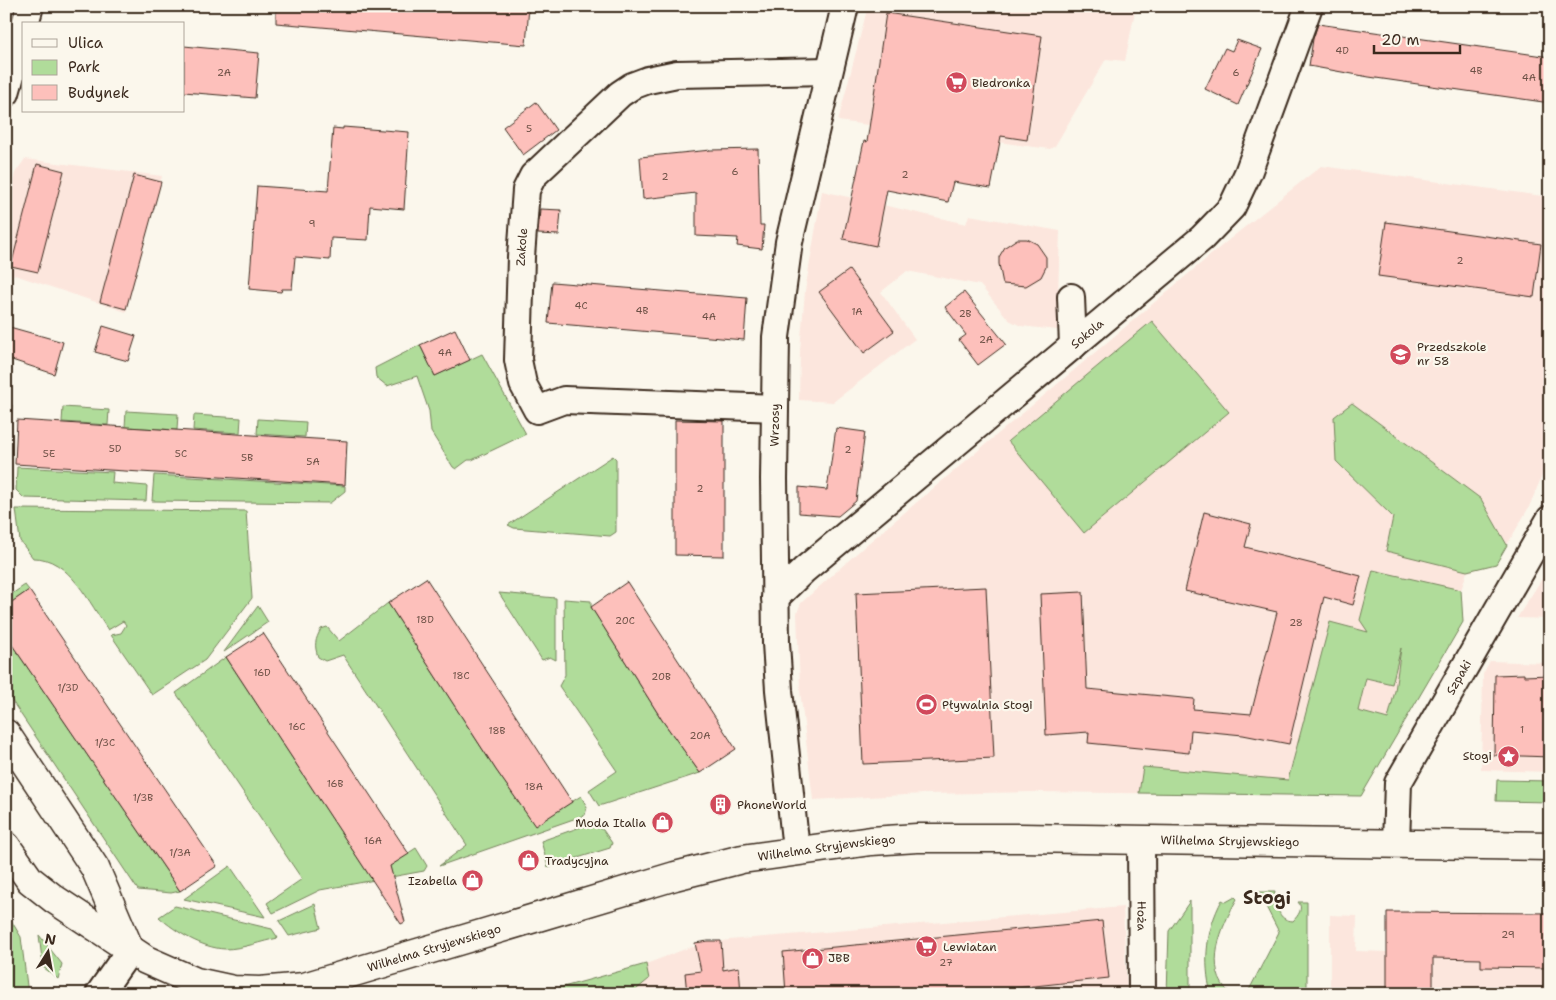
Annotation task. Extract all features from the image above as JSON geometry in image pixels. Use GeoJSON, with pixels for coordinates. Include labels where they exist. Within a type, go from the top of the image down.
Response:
{"type":"FeatureCollection","features":[{"type":"Feature","properties":{"kind":"street"},"geometry":{"type":"LineString","coordinates":[[25,22],[29,6]]}},
{"type":"Feature","properties":{"kind":"street","name":"Wrzosy"},"geometry":{"type":"LineString","coordinates":[[796,850],[779,690],[775,598],[774,408],[776,337],[789,242],[845,6]]}},
{"type":"Feature","properties":{"kind":"street","name":"Sokola"},"geometry":{"type":"LineString","coordinates":[[775,598],[804,570],[1202,238],[1232,207],[1248,173],[1309,6]]}},
{"type":"Feature","properties":{"kind":"street"},"geometry":{"type":"LineString","coordinates":[[6,93],[22,36]]}},
{"type":"Feature","properties":{"kind":"street","name":"Zakole"},"geometry":{"type":"LineString","coordinates":[[774,408],[564,400],[537,410],[523,384],[518,360],[520,263],[526,190],[540,169],[599,112],[632,86],[677,74],[829,72]]}},
{"type":"Feature","properties":{"kind":"street"},"geometry":{"type":"LineString","coordinates":[[1070,297],[1074,346]]}},
{"type":"Feature","properties":{"kind":"street","name":"Szpaki"},"geometry":{"type":"LineString","coordinates":[[1396,844],[1398,783],[1550,519]]}},
{"type":"Feature","properties":{"kind":"street"},"geometry":{"type":"LineString","coordinates":[[6,734],[95,868],[130,950],[99,994]]}},
{"type":"Feature","properties":{"kind":"street","name":"Wilhelma Stryjewskiego"},"geometry":{"type":"LineString","coordinates":[[6,846],[30,880],[146,960],[196,982],[233,990],[260,992],[304,987],[675,876],[742,859],[796,850],[917,838],[1550,846]]}},
{"type":"Feature","properties":{"kind":"street","name":"Hoża"},"geometry":{"type":"LineString","coordinates":[[1141,840],[1142,994]]}},
{"type":"Feature","properties":{"kind":"shaded area"},"geometry":{"type":"Polygon","coordinates":[[[868,6],[1136,6],[1125,61],[1106,59],[1055,146],[1050,149],[838,121],[868,6]]]}},
{"type":"Feature","properties":{"kind":"shaded area"},"geometry":{"type":"Polygon","coordinates":[[[25,159],[162,176],[126,312],[6,272],[6,208],[15,173],[25,159]]]}},
{"type":"Feature","properties":{"kind":"shaded area"},"geometry":{"type":"Polygon","coordinates":[[[1321,166],[1550,197],[1550,457],[1529,507],[1496,564],[1467,572],[1461,590],[1463,622],[1361,796],[1035,792],[924,794],[813,800],[800,690],[797,613],[801,603],[866,545],[1231,238],[1321,166]]]}},
{"type":"Feature","properties":{"kind":"shaded area"},"geometry":{"type":"Polygon","coordinates":[[[822,191],[966,224],[969,215],[1060,231],[1057,330],[1021,326],[1009,320],[980,285],[907,271],[881,292],[915,339],[833,402],[799,400],[800,350],[805,291],[822,191]]]}},
{"type":"Feature","properties":{"kind":"shaded area"},"geometry":{"type":"Polygon","coordinates":[[[1550,566],[1550,619],[1517,618],[1550,566]]]}},
{"type":"Feature","properties":{"kind":"shaded area"},"geometry":{"type":"Polygon","coordinates":[[[1490,661],[1550,663],[1550,772],[1481,770],[1483,674],[1490,661]]]}},
{"type":"Feature","properties":{"kind":"shaded area"},"geometry":{"type":"Polygon","coordinates":[[[1123,907],[1127,994],[538,994],[646,964],[688,948],[729,940],[1123,907]]]}},
{"type":"Feature","properties":{"kind":"shaded area"},"geometry":{"type":"Polygon","coordinates":[[[1387,911],[1550,913],[1550,994],[1330,994],[1330,915],[1357,916],[1356,951],[1387,952],[1387,911]]]}},
{"type":"Feature","properties":{"kind":"green space"},"geometry":{"type":"Polygon","coordinates":[[[1152,321],[1229,412],[1084,533],[1008,441],[1152,321]]]}},
{"type":"Feature","properties":{"kind":"green space"},"geometry":{"type":"Polygon","coordinates":[[[420,345],[435,376],[482,354],[526,434],[472,460],[468,460],[456,469],[453,467],[431,432],[429,411],[417,376],[387,386],[376,377],[375,368],[420,345]]]}},
{"type":"Feature","properties":{"kind":"green space"},"geometry":{"type":"Polygon","coordinates":[[[1352,403],[1481,499],[1507,545],[1496,564],[1467,571],[1386,551],[1393,517],[1336,461],[1334,417],[1352,403]]]}},
{"type":"Feature","properties":{"kind":"green space"},"geometry":{"type":"Polygon","coordinates":[[[6,405],[12,405],[6,480],[6,405]]]}},
{"type":"Feature","properties":{"kind":"green space"},"geometry":{"type":"Polygon","coordinates":[[[63,407],[109,410],[108,425],[62,422],[63,407]]]}},
{"type":"Feature","properties":{"kind":"green space"},"geometry":{"type":"Polygon","coordinates":[[[126,411],[178,414],[177,430],[125,427],[126,411]]]}},
{"type":"Feature","properties":{"kind":"green space"},"geometry":{"type":"Polygon","coordinates":[[[194,415],[241,418],[240,433],[193,430],[194,415]]]}},
{"type":"Feature","properties":{"kind":"green space"},"geometry":{"type":"Polygon","coordinates":[[[258,419],[306,422],[305,437],[257,434],[258,419]]]}},
{"type":"Feature","properties":{"kind":"green space"},"geometry":{"type":"Polygon","coordinates":[[[613,456],[616,459],[616,532],[610,536],[514,528],[508,525],[613,456]]]}},
{"type":"Feature","properties":{"kind":"green space"},"geometry":{"type":"Polygon","coordinates":[[[17,467],[113,472],[112,483],[147,486],[146,501],[24,498],[16,490],[17,467]]]}},
{"type":"Feature","properties":{"kind":"green space"},"geometry":{"type":"Polygon","coordinates":[[[154,475],[345,486],[345,491],[330,503],[152,501],[154,475]]]}},
{"type":"Feature","properties":{"kind":"green space"},"geometry":{"type":"Polygon","coordinates":[[[16,509],[246,511],[252,598],[205,660],[152,695],[111,635],[121,633],[126,625],[123,621],[108,630],[86,596],[68,573],[46,560],[33,558],[20,541],[16,509]]]}},
{"type":"Feature","properties":{"kind":"green space"},"geometry":{"type":"Polygon","coordinates":[[[1373,570],[1461,590],[1463,622],[1361,796],[1139,793],[1143,767],[1288,780],[1330,622],[1368,632],[1360,620],[1373,570]],[[1401,648],[1392,684],[1366,678],[1358,711],[1388,719],[1395,691],[1401,648]]]}},
{"type":"Feature","properties":{"kind":"green space"},"geometry":{"type":"Polygon","coordinates":[[[25,585],[29,590],[6,606],[6,598],[25,585]]]}},
{"type":"Feature","properties":{"kind":"green space"},"geometry":{"type":"Polygon","coordinates":[[[499,593],[556,598],[556,660],[550,657],[542,660],[499,593]]]}},
{"type":"Feature","properties":{"kind":"green space"},"geometry":{"type":"Polygon","coordinates":[[[564,599],[591,601],[591,607],[662,720],[700,773],[599,806],[589,790],[617,771],[559,686],[565,675],[564,599]]]}},
{"type":"Feature","properties":{"kind":"green space"},"geometry":{"type":"Polygon","coordinates":[[[388,603],[496,770],[535,825],[581,796],[587,807],[585,815],[439,866],[467,845],[343,655],[325,661],[318,657],[316,649],[316,640],[321,629],[327,627],[339,641],[388,603]]]}},
{"type":"Feature","properties":{"kind":"green space"},"geometry":{"type":"Polygon","coordinates":[[[258,606],[268,622],[224,652],[258,606]]]}},
{"type":"Feature","properties":{"kind":"green space"},"geometry":{"type":"Polygon","coordinates":[[[6,636],[180,891],[171,893],[138,890],[6,692],[6,636]]]}},
{"type":"Feature","properties":{"kind":"green space"},"geometry":{"type":"Polygon","coordinates":[[[226,657],[371,878],[416,848],[427,866],[424,871],[320,890],[273,913],[267,903],[302,879],[176,693],[226,657]]]}},
{"type":"Feature","properties":{"kind":"green space"},"geometry":{"type":"Polygon","coordinates":[[[1497,780],[1550,781],[1550,802],[1496,801],[1497,780]]]}},
{"type":"Feature","properties":{"kind":"green space"},"geometry":{"type":"Polygon","coordinates":[[[589,824],[603,830],[612,843],[610,848],[548,867],[541,841],[589,824]]]}},
{"type":"Feature","properties":{"kind":"green space"},"geometry":{"type":"Polygon","coordinates":[[[230,866],[265,917],[184,899],[230,866]]]}},
{"type":"Feature","properties":{"kind":"green space"},"geometry":{"type":"Polygon","coordinates":[[[1255,892],[1275,892],[1274,896],[1279,900],[1280,915],[1285,919],[1293,921],[1300,909],[1298,902],[1307,902],[1307,994],[1247,994],[1279,932],[1262,899],[1259,895],[1254,897],[1255,892]]]}},
{"type":"Feature","properties":{"kind":"green space"},"geometry":{"type":"Polygon","coordinates":[[[1235,897],[1237,899],[1221,934],[1216,960],[1222,984],[1231,994],[1211,994],[1207,970],[1209,934],[1222,900],[1226,902],[1235,897]]]}},
{"type":"Feature","properties":{"kind":"green space"},"geometry":{"type":"Polygon","coordinates":[[[1190,901],[1190,994],[1167,994],[1169,931],[1190,901]]]}},
{"type":"Feature","properties":{"kind":"green space"},"geometry":{"type":"Polygon","coordinates":[[[315,904],[321,928],[289,936],[279,921],[315,904]]]}},
{"type":"Feature","properties":{"kind":"green space"},"geometry":{"type":"Polygon","coordinates":[[[175,906],[272,929],[278,938],[232,949],[207,946],[181,933],[159,917],[175,906]]]}},
{"type":"Feature","properties":{"kind":"green space"},"geometry":{"type":"Polygon","coordinates":[[[6,912],[21,937],[28,994],[6,994],[6,912]]]}},
{"type":"Feature","properties":{"kind":"green space"},"geometry":{"type":"Polygon","coordinates":[[[39,935],[62,964],[58,979],[43,967],[39,935]]]}},
{"type":"Feature","properties":{"kind":"green space"},"geometry":{"type":"Polygon","coordinates":[[[646,964],[649,979],[631,994],[538,994],[646,964]]]}},
{"type":"Feature","properties":{"kind":"building"},"geometry":{"type":"Polygon","coordinates":[[[276,6],[529,6],[526,45],[276,23],[276,6]]]}},
{"type":"Feature","properties":{"kind":"building","name":"Biedronka"},"geometry":{"type":"Polygon","coordinates":[[[886,13],[1042,36],[1027,140],[1001,136],[991,188],[953,182],[948,202],[887,190],[876,246],[843,239],[864,141],[867,142],[886,13]]]}},
{"type":"Feature","properties":{"kind":"building"},"geometry":{"type":"Polygon","coordinates":[[[1318,24],[1550,57],[1550,103],[1369,77],[1309,66],[1313,39],[1318,24]]]}},
{"type":"Feature","properties":{"kind":"building"},"geometry":{"type":"Polygon","coordinates":[[[1237,40],[1262,49],[1238,105],[1205,89],[1225,48],[1232,51],[1237,40]]]}},
{"type":"Feature","properties":{"kind":"building"},"geometry":{"type":"Polygon","coordinates":[[[185,46],[259,53],[255,98],[185,92],[185,46]]]}},
{"type":"Feature","properties":{"kind":"building"},"geometry":{"type":"Polygon","coordinates":[[[536,102],[556,130],[523,155],[503,127],[536,102]]]}},
{"type":"Feature","properties":{"kind":"building"},"geometry":{"type":"Polygon","coordinates":[[[343,127],[409,132],[404,209],[370,206],[368,240],[331,238],[330,260],[295,257],[292,289],[282,289],[281,292],[249,289],[257,186],[328,191],[333,128],[343,129],[343,127]]]}},
{"type":"Feature","properties":{"kind":"building"},"geometry":{"type":"Polygon","coordinates":[[[758,149],[760,225],[764,225],[762,249],[737,246],[738,238],[696,236],[696,193],[643,199],[640,157],[711,150],[758,149]]]}},
{"type":"Feature","properties":{"kind":"building"},"geometry":{"type":"Polygon","coordinates":[[[37,164],[64,171],[38,272],[11,266],[37,164]]]}},
{"type":"Feature","properties":{"kind":"building"},"geometry":{"type":"Polygon","coordinates":[[[134,175],[161,182],[126,309],[100,302],[134,175]]]}},
{"type":"Feature","properties":{"kind":"building"},"geometry":{"type":"Polygon","coordinates":[[[540,209],[561,210],[559,235],[538,234],[540,209]]]}},
{"type":"Feature","properties":{"kind":"building"},"geometry":{"type":"Polygon","coordinates":[[[1386,222],[1541,244],[1534,297],[1378,276],[1386,222]]]}},
{"type":"Feature","properties":{"kind":"building"},"geometry":{"type":"Polygon","coordinates":[[[1017,239],[1027,239],[1037,244],[1046,257],[1046,267],[1041,277],[1026,286],[1003,284],[999,264],[999,257],[1005,247],[1017,239]]]}},
{"type":"Feature","properties":{"kind":"building"},"geometry":{"type":"Polygon","coordinates":[[[849,270],[894,331],[864,353],[819,292],[849,270]]]}},
{"type":"Feature","properties":{"kind":"building"},"geometry":{"type":"Polygon","coordinates":[[[552,282],[747,298],[744,340],[548,323],[552,282]]]}},
{"type":"Feature","properties":{"kind":"building"},"geometry":{"type":"Polygon","coordinates":[[[964,292],[1006,344],[978,365],[959,340],[966,335],[945,307],[964,292]]]}},
{"type":"Feature","properties":{"kind":"building"},"geometry":{"type":"Polygon","coordinates":[[[6,326],[63,342],[54,374],[6,358],[6,326]]]}},
{"type":"Feature","properties":{"kind":"building"},"geometry":{"type":"Polygon","coordinates":[[[103,326],[136,336],[128,361],[95,352],[103,326]]]}},
{"type":"Feature","properties":{"kind":"building"},"geometry":{"type":"Polygon","coordinates":[[[455,329],[470,360],[435,376],[420,345],[455,329]]]}},
{"type":"Feature","properties":{"kind":"building"},"geometry":{"type":"Polygon","coordinates":[[[17,420],[347,441],[345,485],[15,464],[17,420]]]}},
{"type":"Feature","properties":{"kind":"building"},"geometry":{"type":"Polygon","coordinates":[[[675,420],[724,421],[724,556],[675,555],[675,420]]]}},
{"type":"Feature","properties":{"kind":"building"},"geometry":{"type":"Polygon","coordinates":[[[836,428],[865,432],[856,501],[838,516],[799,513],[799,487],[827,490],[836,428]]]}},
{"type":"Feature","properties":{"kind":"building"},"geometry":{"type":"Polygon","coordinates":[[[1204,512],[1251,524],[1245,547],[1361,576],[1353,605],[1324,597],[1289,744],[1243,735],[1191,730],[1189,753],[1088,743],[1089,732],[1046,735],[1040,594],[1083,592],[1087,689],[1194,699],[1193,709],[1251,714],[1277,612],[1185,591],[1204,512]]]}},
{"type":"Feature","properties":{"kind":"building"},"geometry":{"type":"Polygon","coordinates":[[[426,578],[572,802],[535,826],[496,770],[388,603],[426,578]]]}},
{"type":"Feature","properties":{"kind":"building"},"geometry":{"type":"Polygon","coordinates":[[[627,582],[736,749],[700,773],[662,720],[591,607],[627,582]]]}},
{"type":"Feature","properties":{"kind":"building","name":"Pływalnia Stogi"},"geometry":{"type":"Polygon","coordinates":[[[986,587],[994,758],[863,764],[856,593],[986,587]]]}},
{"type":"Feature","properties":{"kind":"building"},"geometry":{"type":"Polygon","coordinates":[[[29,590],[217,866],[180,891],[6,636],[6,606],[29,590]]]}},
{"type":"Feature","properties":{"kind":"building"},"geometry":{"type":"Polygon","coordinates":[[[263,633],[409,854],[390,866],[405,922],[401,924],[226,657],[263,633]]]}},
{"type":"Feature","properties":{"kind":"building"},"geometry":{"type":"Polygon","coordinates":[[[1524,674],[1524,676],[1550,675],[1550,757],[1494,755],[1495,675],[1524,674]]]}},
{"type":"Feature","properties":{"kind":"building"},"geometry":{"type":"Polygon","coordinates":[[[1387,912],[1550,913],[1550,968],[1481,967],[1481,959],[1433,958],[1433,994],[1387,994],[1387,912]]]}},
{"type":"Feature","properties":{"kind":"building"},"geometry":{"type":"Polygon","coordinates":[[[1102,921],[1109,978],[1016,988],[1017,994],[786,994],[783,952],[1102,921]]]}},
{"type":"Feature","properties":{"kind":"building"},"geometry":{"type":"Polygon","coordinates":[[[721,941],[723,970],[739,967],[741,994],[687,994],[685,973],[701,971],[695,943],[721,941]]]}},
{"type":"Feature","properties":{"kind":"place","name":"Biedronka"},"geometry":{"type":"Point","coordinates":[956,83]}},
{"type":"Feature","properties":{"kind":"place","name":"Przedszkole nr 58"},"geometry":{"type":"Point","coordinates":[1401,354]}},
{"type":"Feature","properties":{"kind":"place","name":"Pływalnia Stogi"},"geometry":{"type":"Point","coordinates":[926,705]}},
{"type":"Feature","properties":{"kind":"place","name":"Stogi"},"geometry":{"type":"Point","coordinates":[1508,756]}},
{"type":"Feature","properties":{"kind":"place","name":"PhoneWorld"},"geometry":{"type":"Point","coordinates":[721,805]}},
{"type":"Feature","properties":{"kind":"place","name":"Moda Italia"},"geometry":{"type":"Point","coordinates":[662,823]}},
{"type":"Feature","properties":{"kind":"place","name":"Tradycyjna"},"geometry":{"type":"Point","coordinates":[529,861]}},
{"type":"Feature","properties":{"kind":"place","name":"Izabella"},"geometry":{"type":"Point","coordinates":[473,881]}},
{"type":"Feature","properties":{"kind":"place","name":"Lewiatan"},"geometry":{"type":"Point","coordinates":[927,947]}},
{"type":"Feature","properties":{"kind":"place","name":"JBB"},"geometry":{"type":"Point","coordinates":[812,958]}},
{"type":"Feature","properties":{"kind":"district","name":"Stogi"},"geometry":{"type":"Point","coordinates":[1267,898]}}]}
